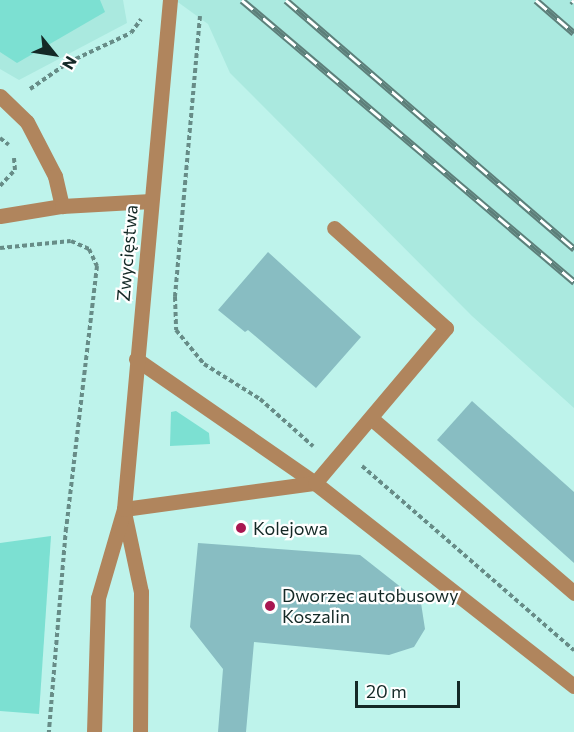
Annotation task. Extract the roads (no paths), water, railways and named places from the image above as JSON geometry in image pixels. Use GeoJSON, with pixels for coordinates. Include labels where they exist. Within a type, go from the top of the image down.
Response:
{"type":"FeatureCollection","features":[{"type":"Feature","properties":{"kind":"street","name":"Zwycięstwa"},"geometry":{"type":"LineString","coordinates":[[94,732],[98,598],[124,509],[170,0]]}},
{"type":"Feature","properties":{"kind":"street"},"geometry":{"type":"LineString","coordinates":[[0,96],[15,107],[27,122],[55,176],[62,206]]}},
{"type":"Feature","properties":{"kind":"street"},"geometry":{"type":"LineString","coordinates":[[0,216],[62,206],[151,201]]}},
{"type":"Feature","properties":{"kind":"street"},"geometry":{"type":"LineString","coordinates":[[124,509],[315,483],[346,452],[446,328],[334,228]]}},
{"type":"Feature","properties":{"kind":"street"},"geometry":{"type":"LineString","coordinates":[[136,359],[315,483],[574,686]]}},
{"type":"Feature","properties":{"kind":"street"},"geometry":{"type":"LineString","coordinates":[[372,419],[574,593]]}},
{"type":"Feature","properties":{"kind":"street","name":"Zwycięstwa"},"geometry":{"type":"LineString","coordinates":[[124,509],[141,592],[140,732]]}},
{"type":"Feature","properties":{"kind":"railway"},"geometry":{"type":"LineString","coordinates":[[242,0],[574,282]]}},
{"type":"Feature","properties":{"kind":"railway"},"geometry":{"type":"LineString","coordinates":[[286,0],[574,249]]}},
{"type":"Feature","properties":{"kind":"railway"},"geometry":{"type":"LineString","coordinates":[[536,0],[574,33]]}},
{"type":"Feature","properties":{"kind":"place","name":"Kolejowa"},"geometry":{"type":"Point","coordinates":[241,528]}},
{"type":"Feature","properties":{"kind":"place","name":"Dworzec autobusowy Koszalin"},"geometry":{"type":"Point","coordinates":[270,606]}}]}
